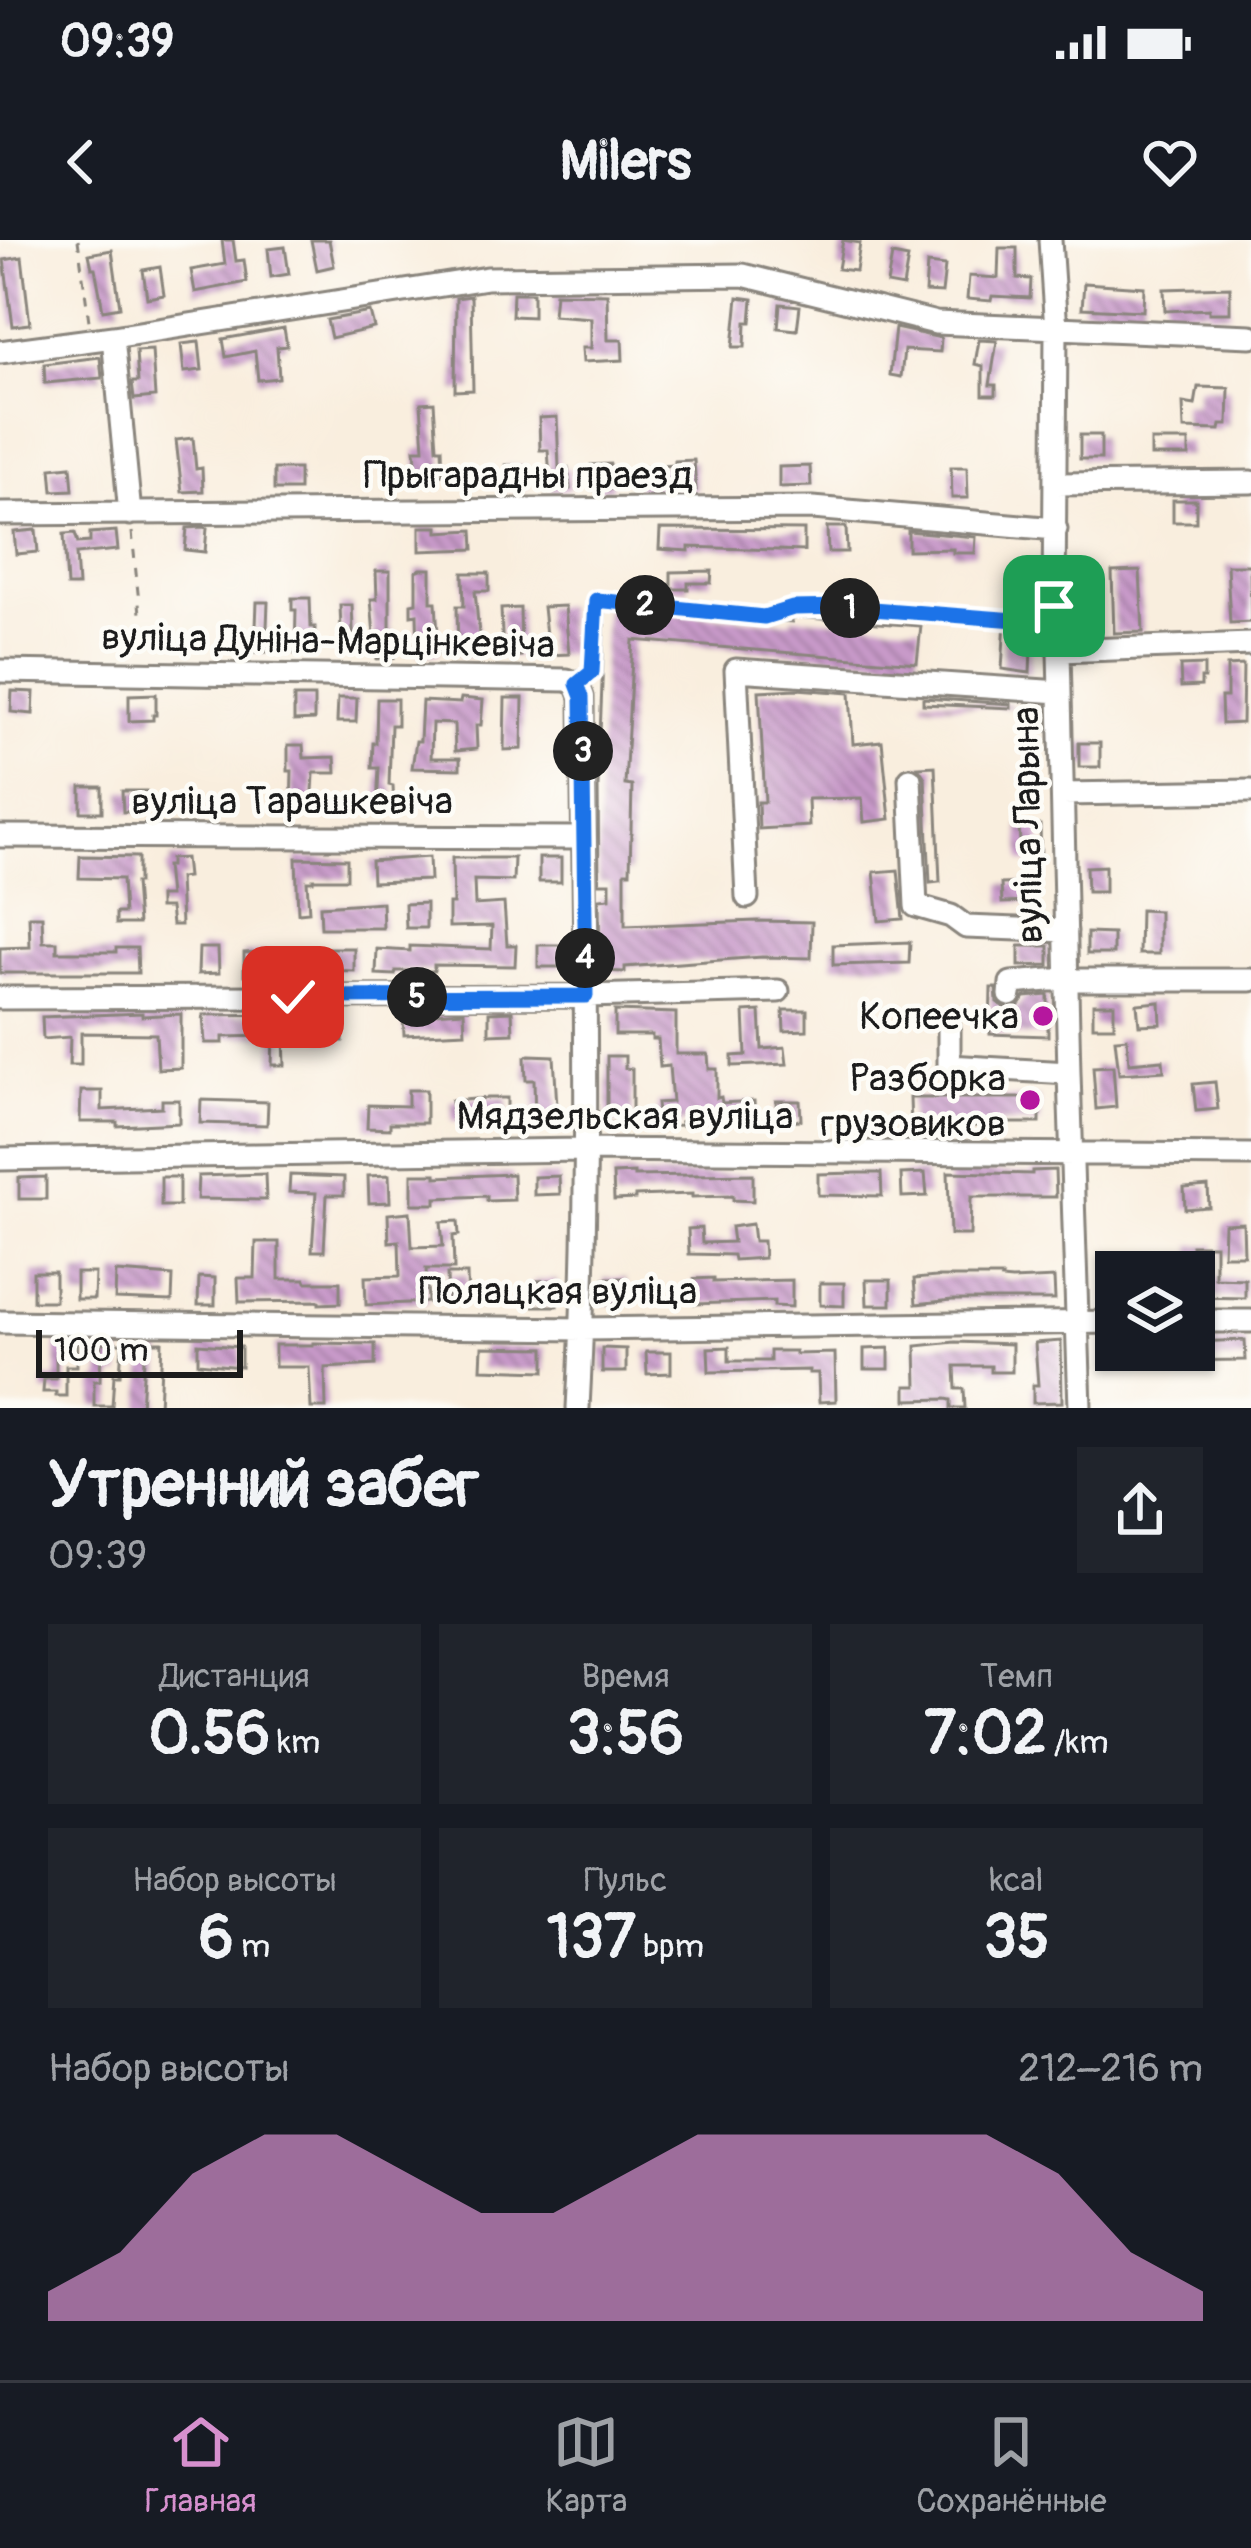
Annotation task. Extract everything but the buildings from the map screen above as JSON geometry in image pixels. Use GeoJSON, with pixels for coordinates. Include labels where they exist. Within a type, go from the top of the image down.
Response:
{"type":"FeatureCollection","features":[{"type":"Feature","properties":{"kind":"street","name":"вуліца Ларына"},"geometry":{"type":"LineString","coordinates":[[1050,240],[1056,330],[1054,606],[1080,1408]]}},
{"type":"Feature","properties":{"kind":"street"},"geometry":{"type":"LineString","coordinates":[[0,352],[487,278],[743,275],[936,323],[1251,336]]}},
{"type":"Feature","properties":{"kind":"street"},"geometry":{"type":"LineString","coordinates":[[102,339],[130,514]]}},
{"type":"Feature","properties":{"kind":"street"},"geometry":{"type":"LineString","coordinates":[[1055,484],[1251,482]]}},
{"type":"Feature","properties":{"kind":"street","name":"Прыгарадны праезд"},"geometry":{"type":"LineString","coordinates":[[0,514],[813,508],[1056,529]]}},
{"type":"Feature","properties":{"kind":"street"},"geometry":{"type":"LineString","coordinates":[[1059,651],[1251,644]]}},
{"type":"Feature","properties":{"kind":"street","name":"вуліца Дуніна-Марцінкевіча"},"geometry":{"type":"LineString","coordinates":[[0,670],[567,680],[577,684],[582,697],[586,996],[578,1408]]}},
{"type":"Feature","properties":{"kind":"street"},"geometry":{"type":"LineString","coordinates":[[747,897],[736,670],[1060,692]]}},
{"type":"Feature","properties":{"kind":"street"},"geometry":{"type":"LineString","coordinates":[[910,779],[916,906],[951,916],[967,927],[1066,931]]}},
{"type":"Feature","properties":{"kind":"street"},"geometry":{"type":"LineString","coordinates":[[1063,794],[1251,790]]}},
{"type":"Feature","properties":{"kind":"street","name":"вуліца Тарашкевіча"},"geometry":{"type":"LineString","coordinates":[[0,836],[583,838]]}},
{"type":"Feature","properties":{"kind":"street"},"geometry":{"type":"LineString","coordinates":[[1010,995],[1011,983],[1251,980]]}},
{"type":"Feature","properties":{"kind":"street"},"geometry":{"type":"LineString","coordinates":[[0,998],[778,991]]}},
{"type":"Feature","properties":{"kind":"street"},"geometry":{"type":"LineString","coordinates":[[950,1027],[949,1066],[1069,1073]]}},
{"type":"Feature","properties":{"kind":"street","name":"Мядзельская вуліца"},"geometry":{"type":"LineString","coordinates":[[0,1159],[584,1150],[1251,1155]]}},
{"type":"Feature","properties":{"kind":"street"},"geometry":{"type":"LineString","coordinates":[[1215,1321],[1251,1321]]}},
{"type":"Feature","properties":{"kind":"street","name":"Полацкая вуліца"},"geometry":{"type":"LineString","coordinates":[[0,1322],[582,1329],[1095,1322]]}},
{"type":"Feature","properties":{"kind":"path"},"geometry":{"type":"LineString","coordinates":[[78,240],[102,339]]}},
{"type":"Feature","properties":{"kind":"path"},"geometry":{"type":"LineString","coordinates":[[130,514],[146,673]]}},
{"type":"Feature","properties":{"kind":"path"},"geometry":{"type":"LineString","coordinates":[[577,684],[592,672],[596,600],[764,617],[793,608],[846,607],[1016,620],[1054,606]]}},
{"type":"Feature","properties":{"kind":"place","name":"Копеечка"},"geometry":{"type":"Point","coordinates":[1043,1016]}},
{"type":"Feature","properties":{"kind":"place","name":"Разборка грузовиков"},"geometry":{"type":"Point","coordinates":[1030,1100]}},
{"type":"Feature","properties":{"kind":"route"},"geometry":{"type":"LineString","coordinates":[[293,997],[586,996],[582,697],[577,684],[592,672],[596,600],[764,617],[793,608],[846,607],[1016,620],[1054,606]]}}]}
